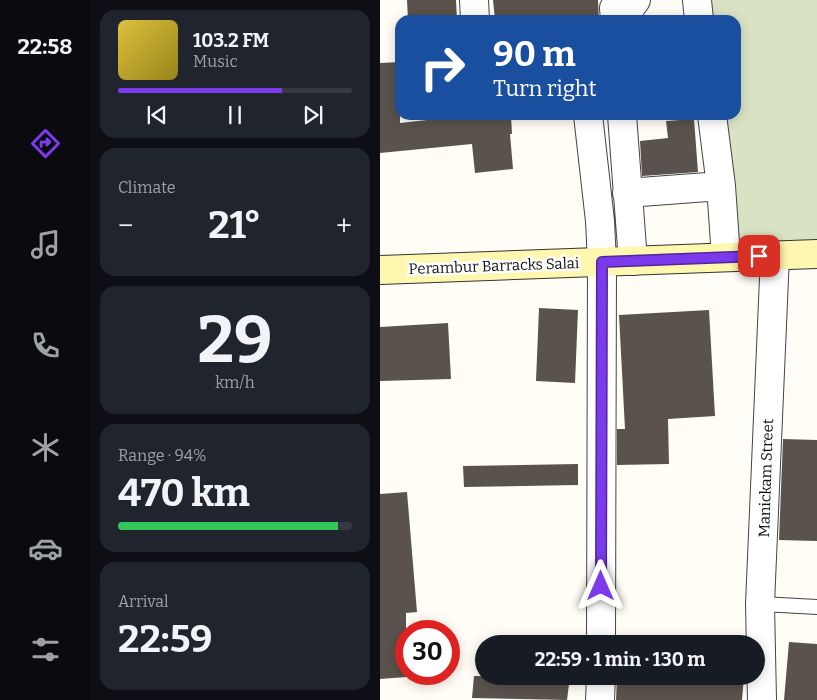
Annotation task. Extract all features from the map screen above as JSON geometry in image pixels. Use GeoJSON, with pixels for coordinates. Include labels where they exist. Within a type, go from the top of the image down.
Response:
{"type":"FeatureCollection","features":[{"type":"Feature","properties":{"kind":"main road","name":"Perambur Barracks Salai"},"geometry":{"type":"LineString","coordinates":[[380,270],[817,254]]}},
{"type":"Feature","properties":{"kind":"street"},"geometry":{"type":"LineString","coordinates":[[474,0],[475,15]]}},
{"type":"Feature","properties":{"kind":"street"},"geometry":{"type":"LineString","coordinates":[[615,15],[614,8],[631,7],[636,0]]}},
{"type":"Feature","properties":{"kind":"street"},"geometry":{"type":"LineString","coordinates":[[697,0],[698,15]]}},
{"type":"Feature","properties":{"kind":"street"},"geometry":{"type":"LineString","coordinates":[[589,120],[600,221],[602,262],[601,635]]}},
{"type":"Feature","properties":{"kind":"street"},"geometry":{"type":"LineString","coordinates":[[622,120],[633,260]]}},
{"type":"Feature","properties":{"kind":"street"},"geometry":{"type":"LineString","coordinates":[[713,120],[721,186],[726,257]]}},
{"type":"Feature","properties":{"kind":"street"},"geometry":{"type":"LineString","coordinates":[[628,193],[721,186]]}},
{"type":"Feature","properties":{"kind":"street","name":"Manickam Street"},"geometry":{"type":"LineString","coordinates":[[762,700],[760,604],[776,256]]}},
{"type":"Feature","properties":{"kind":"street"},"geometry":{"type":"LineString","coordinates":[[600,685],[600,700]]}},
{"type":"Feature","properties":{"kind":"lane"},"geometry":{"type":"LineString","coordinates":[[760,604],[817,607]]}},
{"type":"Feature","properties":{"kind":"green space"},"geometry":{"type":"Polygon","coordinates":[[[697,0],[817,0],[817,240],[722,243],[712,120],[741,120],[741,15],[698,15],[697,0]]]}},
{"type":"Feature","properties":{"kind":"building"},"geometry":{"type":"Polygon","coordinates":[[[407,0],[456,0],[457,15],[408,15],[407,0]]]}},
{"type":"Feature","properties":{"kind":"building"},"geometry":{"type":"Polygon","coordinates":[[[493,0],[598,0],[599,15],[494,15],[493,0]]]}},
{"type":"Feature","properties":{"kind":"building"},"geometry":{"type":"Polygon","coordinates":[[[395,62],[395,120],[400,120],[400,123],[427,120],[511,120],[512,134],[510,134],[513,169],[475,173],[472,144],[380,153],[380,63],[395,62]]]}},
{"type":"Feature","properties":{"kind":"building"},"geometry":{"type":"Polygon","coordinates":[[[694,120],[698,172],[642,176],[640,141],[668,138],[666,121],[694,120]]]}},
{"type":"Feature","properties":{"kind":"building"},"geometry":{"type":"Polygon","coordinates":[[[539,308],[578,310],[575,383],[536,381],[539,308]]]}},
{"type":"Feature","properties":{"kind":"building"},"geometry":{"type":"Polygon","coordinates":[[[709,310],[715,416],[668,419],[669,464],[617,465],[617,429],[625,429],[619,315],[709,310]]]}},
{"type":"Feature","properties":{"kind":"building"},"geometry":{"type":"Polygon","coordinates":[[[448,323],[451,379],[380,381],[380,327],[448,323]]]}},
{"type":"Feature","properties":{"kind":"building"},"geometry":{"type":"Polygon","coordinates":[[[783,439],[817,440],[817,541],[779,540],[783,439]]]}},
{"type":"Feature","properties":{"kind":"building"},"geometry":{"type":"Polygon","coordinates":[[[578,464],[578,485],[464,487],[463,466],[578,464]]]}},
{"type":"Feature","properties":{"kind":"building"},"geometry":{"type":"Polygon","coordinates":[[[407,492],[417,612],[406,613],[406,620],[395,620],[395,678],[380,679],[380,494],[407,492]]]}},
{"type":"Feature","properties":{"kind":"building"},"geometry":{"type":"Polygon","coordinates":[[[789,642],[817,644],[817,700],[784,700],[789,642]]]}},
{"type":"Feature","properties":{"kind":"building"},"geometry":{"type":"Polygon","coordinates":[[[474,676],[475,685],[569,685],[567,700],[472,698],[474,676]]]}},
{"type":"Feature","properties":{"kind":"building"},"geometry":{"type":"Polygon","coordinates":[[[617,685],[743,685],[742,700],[616,700],[617,685]]]}},
{"type":"Feature","properties":{"kind":"route"},"geometry":{"type":"LineString","coordinates":[[601,586],[602,262],[759,256]]}}]}
